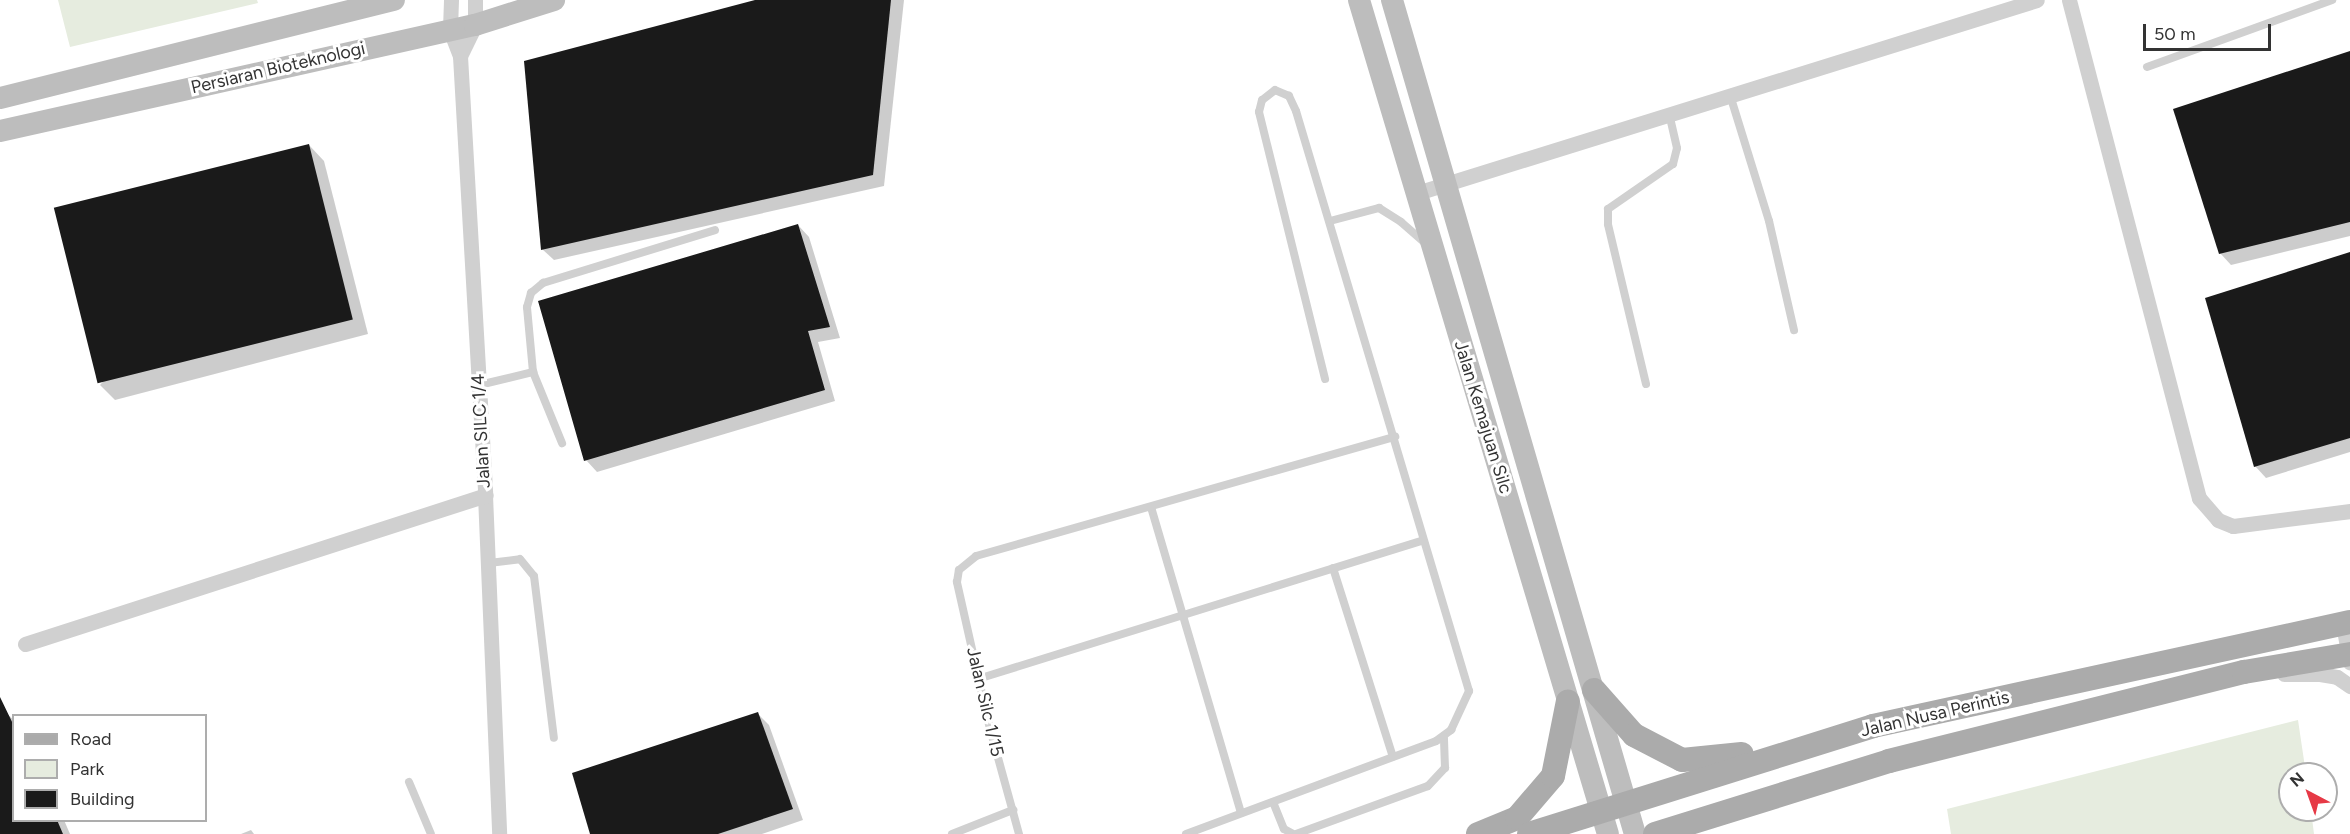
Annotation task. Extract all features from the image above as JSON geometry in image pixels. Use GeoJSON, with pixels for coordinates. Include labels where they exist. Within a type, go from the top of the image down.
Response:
{"type":"FeatureCollection","features":[{"type":"Feature","properties":{"kind":"main road","name":"Jalan Nusa Perintis"},"geometry":{"type":"LineString","coordinates":[[1529,834],[1627,801],[1873,726],[2346,623]]}},
{"type":"Feature","properties":{"kind":"main road","name":"Jalan Nusa Perintis"},"geometry":{"type":"LineString","coordinates":[[1655,834],[1889,761],[2244,672],[2349,657]]}},
{"type":"Feature","properties":{"kind":"main road"},"geometry":{"type":"LineString","coordinates":[[1594,690],[1634,735],[1682,760],[1723,758],[1873,726]]}},
{"type":"Feature","properties":{"kind":"main road"},"geometry":{"type":"LineString","coordinates":[[1478,834],[1517,818],[1553,776],[1568,701]]}},
{"type":"Feature","properties":{"kind":"street","name":"Persiaran Bioteknologi"},"geometry":{"type":"LineString","coordinates":[[0,98],[367,4],[394,0]]}},
{"type":"Feature","properties":{"kind":"street"},"geometry":{"type":"LineString","coordinates":[[450,30],[451,0]]}},
{"type":"Feature","properties":{"kind":"street"},"geometry":{"type":"LineString","coordinates":[[460,56],[475,25],[475,0]]}},
{"type":"Feature","properties":{"kind":"street","name":"Persiaran Bioteknologi"},"geometry":{"type":"LineString","coordinates":[[0,131],[475,25],[555,0]]}},
{"type":"Feature","properties":{"kind":"street","name":"Jalan Kemajuan Silc"},"geometry":{"type":"LineString","coordinates":[[1359,0],[1608,834]]}},
{"type":"Feature","properties":{"kind":"street","name":"Jalan Kemajuan Silc"},"geometry":{"type":"LineString","coordinates":[[1392,0],[1565,584],[1635,834]]}},
{"type":"Feature","properties":{"kind":"street"},"geometry":{"type":"LineString","coordinates":[[1417,193],[1446,181],[2037,0]]}},
{"type":"Feature","properties":{"kind":"street"},"geometry":{"type":"LineString","coordinates":[[2069,0],[2199,498],[2218,519],[2234,526],[2350,511]]}},
{"type":"Feature","properties":{"kind":"street","name":"Jalan SILC 1/4"},"geometry":{"type":"LineString","coordinates":[[450,30],[460,56],[489,562],[499,834]]}},
{"type":"Feature","properties":{"kind":"street"},"geometry":{"type":"LineString","coordinates":[[25,644],[485,495]]}},
{"type":"Feature","properties":{"kind":"street"},"geometry":{"type":"LineString","coordinates":[[1513,518],[1541,509]]}},
{"type":"Feature","properties":{"kind":"street"},"geometry":{"type":"LineString","coordinates":[[1536,592],[1565,584]]}},
{"type":"Feature","properties":{"kind":"street"},"geometry":{"type":"LineString","coordinates":[[2346,623],[2349,657]]}},
{"type":"Feature","properties":{"kind":"street"},"geometry":{"type":"LineString","coordinates":[[2244,672],[2320,674],[2337,677],[2350,686]]}},
{"type":"Feature","properties":{"kind":"lane"},"geometry":{"type":"LineString","coordinates":[[2147,67],[2311,3],[2332,0]]}},
{"type":"Feature","properties":{"kind":"lane"},"geometry":{"type":"LineString","coordinates":[[1186,834],[1444,736],[1464,707],[1468,682],[1423,540],[1395,437],[1296,111],[1289,96],[1275,90],[1262,100],[1259,112],[1325,379]]}},
{"type":"Feature","properties":{"kind":"lane"},"geometry":{"type":"LineString","coordinates":[[1730,95],[1769,221],[1794,330]]}},
{"type":"Feature","properties":{"kind":"lane"},"geometry":{"type":"LineString","coordinates":[[1646,384],[1608,224],[1608,209],[1673,164],[1677,148],[1669,113]]}},
{"type":"Feature","properties":{"kind":"lane"},"geometry":{"type":"LineString","coordinates":[[1330,221],[1378,208],[1401,222],[1435,252]]}},
{"type":"Feature","properties":{"kind":"lane"},"geometry":{"type":"LineString","coordinates":[[561,443],[533,372],[527,307],[531,293],[543,283],[715,230]]}},
{"type":"Feature","properties":{"kind":"lane"},"geometry":{"type":"LineString","coordinates":[[479,386],[533,372]]}},
{"type":"Feature","properties":{"kind":"lane"},"geometry":{"type":"LineString","coordinates":[[1241,813],[1185,615],[1151,507],[1395,437]]}},
{"type":"Feature","properties":{"kind":"lane","name":"Jalan Silc 1/15"},"geometry":{"type":"LineString","coordinates":[[1019,834],[990,729],[981,678],[957,582],[959,570],[976,556],[1151,507]]}},
{"type":"Feature","properties":{"kind":"lane"},"geometry":{"type":"LineString","coordinates":[[981,678],[1423,540]]}},
{"type":"Feature","properties":{"kind":"lane"},"geometry":{"type":"LineString","coordinates":[[489,562],[520,560],[534,576],[554,738]]}},
{"type":"Feature","properties":{"kind":"lane"},"geometry":{"type":"LineString","coordinates":[[1333,568],[1393,757]]}},
{"type":"Feature","properties":{"kind":"lane"},"geometry":{"type":"LineString","coordinates":[[1273,802],[1284,829],[1295,834],[1428,786],[1445,768],[1444,736]]}},
{"type":"Feature","properties":{"kind":"lane"},"geometry":{"type":"LineString","coordinates":[[409,782],[431,834]]}},
{"type":"Feature","properties":{"kind":"lane"},"geometry":{"type":"LineString","coordinates":[[952,834],[1012,810]]}},
{"type":"Feature","properties":{"kind":"green space"},"geometry":{"type":"Polygon","coordinates":[[[58,0],[257,0],[258,3],[70,47],[58,0]]]}},
{"type":"Feature","properties":{"kind":"green space"},"geometry":{"type":"Polygon","coordinates":[[[2298,720],[2304,762],[2278,762],[2278,822],[2312,822],[2314,834],[1951,834],[1947,809],[2298,720]]]}},
{"type":"Feature","properties":{"kind":"building"},"geometry":{"type":"Polygon","coordinates":[[[755,0],[891,0],[873,175],[541,250],[524,61],[755,0]]]}},
{"type":"Feature","properties":{"kind":"building"},"geometry":{"type":"Polygon","coordinates":[[[2350,51],[2350,222],[2219,254],[2173,109],[2350,51]]]}},
{"type":"Feature","properties":{"kind":"building"},"geometry":{"type":"Polygon","coordinates":[[[309,144],[353,320],[98,383],[54,208],[309,144]]]}},
{"type":"Feature","properties":{"kind":"building"},"geometry":{"type":"Polygon","coordinates":[[[798,224],[830,327],[808,331],[825,390],[584,461],[538,301],[798,224]]]}},
{"type":"Feature","properties":{"kind":"building"},"geometry":{"type":"Polygon","coordinates":[[[2350,252],[2350,438],[2254,467],[2205,298],[2350,252]]]}},
{"type":"Feature","properties":{"kind":"building"},"geometry":{"type":"Polygon","coordinates":[[[0,697],[12,722],[12,822],[58,822],[63,834],[0,834],[0,697]]]}},
{"type":"Feature","properties":{"kind":"building"},"geometry":{"type":"Polygon","coordinates":[[[758,712],[793,809],[718,834],[590,834],[572,773],[758,712]]]}}]}
